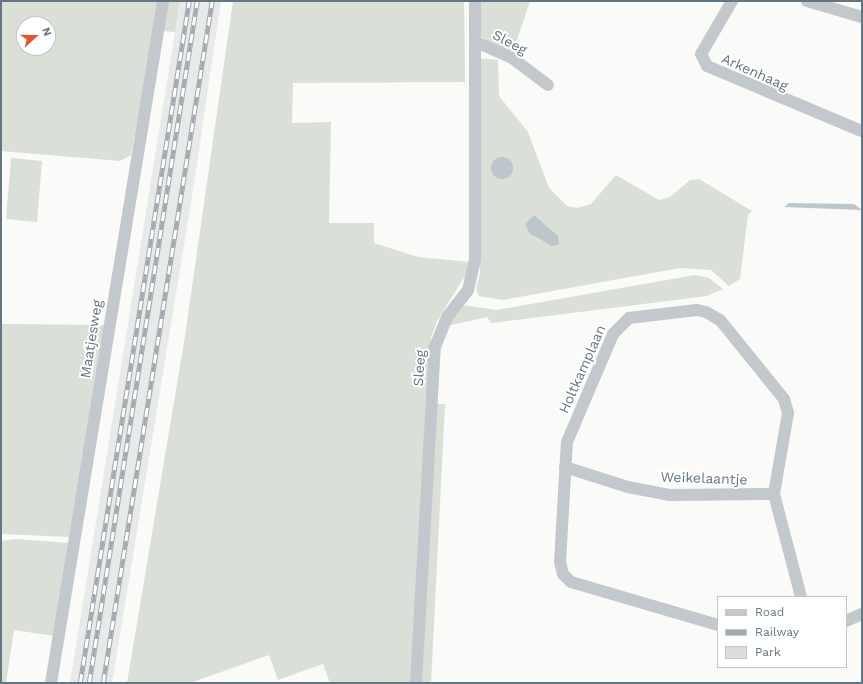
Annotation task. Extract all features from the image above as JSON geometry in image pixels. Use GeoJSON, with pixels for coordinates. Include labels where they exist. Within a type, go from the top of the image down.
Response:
{"type":"FeatureCollection","features":[{"type":"Feature","properties":{"kind":"street","name":"Maatjesweg"},"geometry":{"type":"LineString","coordinates":[[51,683],[163,1]]}},
{"type":"Feature","properties":{"kind":"street","name":"Sleeg"},"geometry":{"type":"LineString","coordinates":[[416,683],[434,347],[447,317],[468,290],[475,259],[475,1]]}},
{"type":"Feature","properties":{"kind":"street","name":"Arkenhaag"},"geometry":{"type":"LineString","coordinates":[[732,1],[701,54],[707,66],[862,130]]}},
{"type":"Feature","properties":{"kind":"street"},"geometry":{"type":"LineString","coordinates":[[807,1],[862,17]]}},
{"type":"Feature","properties":{"kind":"street","name":"Sleeg"},"geometry":{"type":"LineString","coordinates":[[476,42],[512,58],[548,85]]}},
{"type":"Feature","properties":{"kind":"street","name":"Holtkamplaan"},"geometry":{"type":"LineString","coordinates":[[717,625],[571,582],[563,574],[560,562],[567,442],[618,325],[641,315],[697,310],[720,320],[784,399],[788,413],[774,494],[802,596]]}},
{"type":"Feature","properties":{"kind":"street","name":"Weikelaantje"},"geometry":{"type":"LineString","coordinates":[[565,467],[628,487],[670,495],[774,494]]}},
{"type":"Feature","properties":{"kind":"street"},"geometry":{"type":"LineString","coordinates":[[847,621],[862,614]]}},
{"type":"Feature","properties":{"kind":"shaded area"},"geometry":{"type":"Polygon","coordinates":[[[180,1],[221,1],[192,197],[112,683],[70,683],[180,1]]]}},
{"type":"Feature","properties":{"kind":"shaded area"},"geometry":{"type":"Polygon","coordinates":[[[502,157],[506,158],[512,164],[512,172],[506,178],[502,179],[498,178],[492,172],[491,168],[492,164],[498,158],[502,157]]]}},
{"type":"Feature","properties":{"kind":"shaded area"},"geometry":{"type":"Polygon","coordinates":[[[789,203],[854,204],[862,210],[784,207],[789,203]]]}},
{"type":"Feature","properties":{"kind":"shaded area"},"geometry":{"type":"Polygon","coordinates":[[[534,215],[558,236],[559,244],[552,246],[530,234],[525,224],[534,215]]]}},
{"type":"Feature","properties":{"kind":"green space"},"geometry":{"type":"Polygon","coordinates":[[[1,1],[160,1],[131,155],[120,161],[1,151],[1,1]]]}},
{"type":"Feature","properties":{"kind":"green space"},"geometry":{"type":"Polygon","coordinates":[[[167,1],[180,1],[175,32],[162,31],[167,1]]]}},
{"type":"Feature","properties":{"kind":"green space"},"geometry":{"type":"Polygon","coordinates":[[[233,1],[464,1],[465,82],[293,83],[292,123],[331,122],[329,223],[374,223],[374,243],[418,257],[469,262],[465,276],[437,321],[431,338],[413,683],[330,683],[323,664],[278,680],[269,655],[190,683],[127,683],[185,336],[233,1]]]}},
{"type":"Feature","properties":{"kind":"green space"},"geometry":{"type":"Polygon","coordinates":[[[478,1],[530,1],[513,52],[492,45],[478,34],[478,1]]]}},
{"type":"Feature","properties":{"kind":"green space"},"geometry":{"type":"Polygon","coordinates":[[[479,58],[498,60],[499,96],[528,132],[549,188],[567,206],[577,208],[591,204],[616,175],[659,200],[670,197],[690,180],[699,179],[752,211],[748,215],[740,279],[729,286],[711,270],[680,268],[503,300],[479,296],[476,290],[480,272],[479,58]],[[543,222],[534,237],[549,244],[547,228],[543,222]]]}},
{"type":"Feature","properties":{"kind":"green space"},"geometry":{"type":"Polygon","coordinates":[[[11,158],[42,161],[37,222],[6,219],[11,158]]]}},
{"type":"Feature","properties":{"kind":"green space"},"geometry":{"type":"Polygon","coordinates":[[[695,275],[709,278],[723,289],[707,296],[491,323],[487,317],[447,326],[463,305],[496,310],[695,275]]]}},
{"type":"Feature","properties":{"kind":"green space"},"geometry":{"type":"Polygon","coordinates":[[[1,324],[107,325],[71,537],[1,534],[1,324]]]}},
{"type":"Feature","properties":{"kind":"green space"},"geometry":{"type":"Polygon","coordinates":[[[434,404],[445,404],[431,683],[421,683],[434,404]]]}},
{"type":"Feature","properties":{"kind":"green space"},"geometry":{"type":"Polygon","coordinates":[[[16,539],[70,543],[55,636],[14,630],[6,683],[1,683],[1,541],[16,539]]]}},
{"type":"Feature","properties":{"kind":"railway"},"geometry":{"type":"LineString","coordinates":[[80,683],[189,1]]}},
{"type":"Feature","properties":{"kind":"railway"},"geometry":{"type":"LineString","coordinates":[[89,683],[197,1]]}},
{"type":"Feature","properties":{"kind":"railway"},"geometry":{"type":"LineString","coordinates":[[103,683],[212,1]]}}]}
